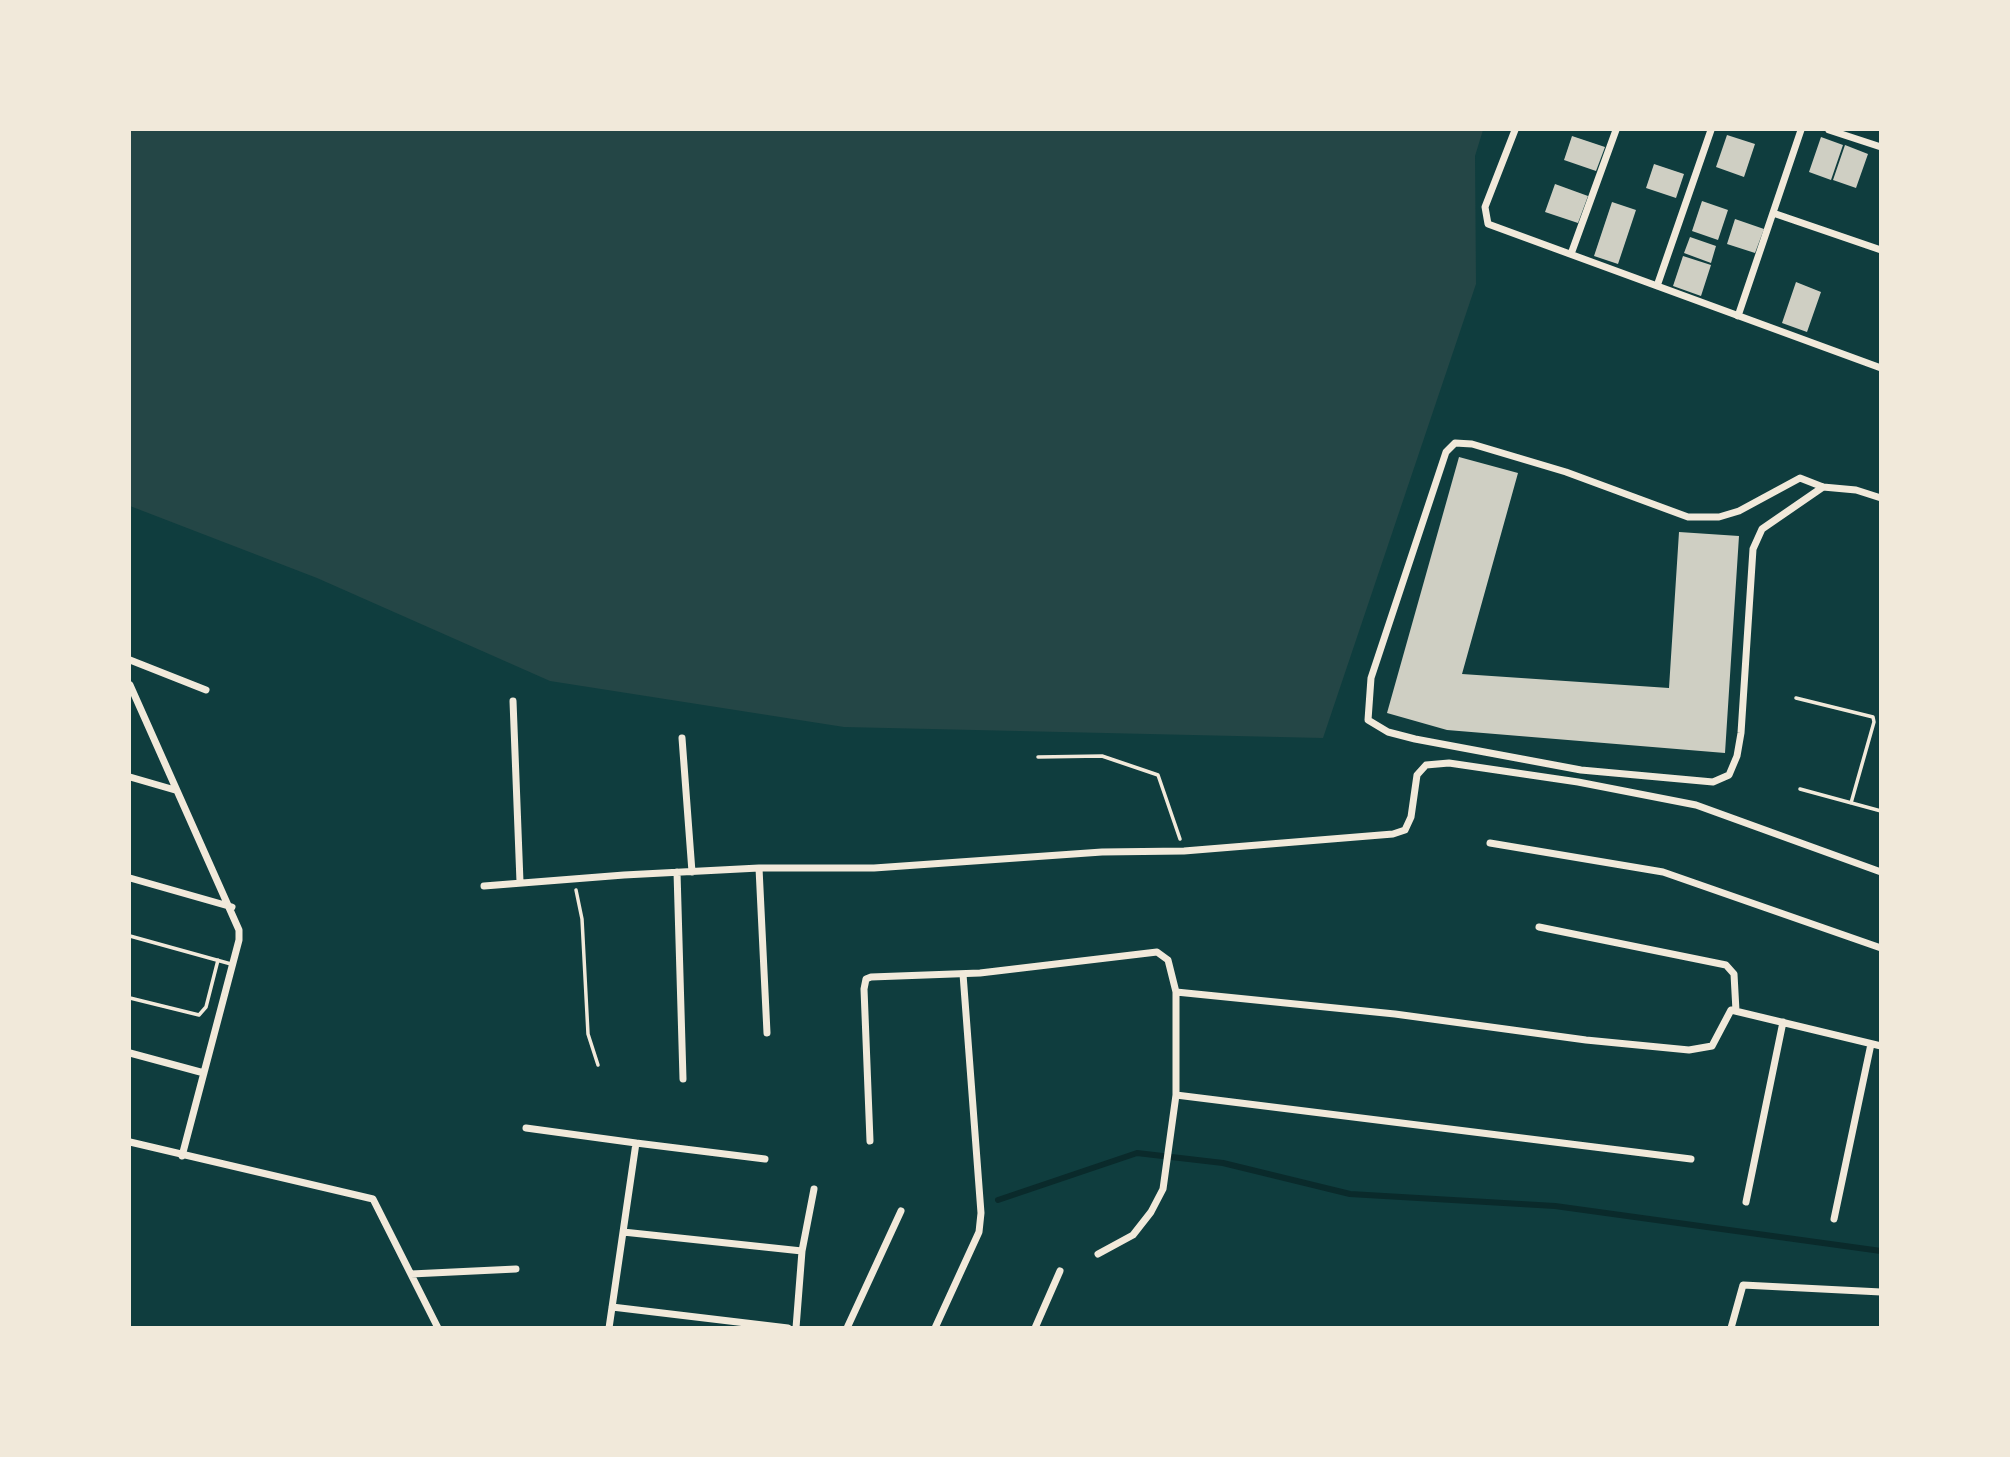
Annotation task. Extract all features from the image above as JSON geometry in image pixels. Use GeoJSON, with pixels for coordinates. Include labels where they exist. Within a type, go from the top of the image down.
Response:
{"type":"FeatureCollection","features":[{"type":"Feature","properties":{"kind":"street"},"geometry":{"type":"LineString","coordinates":[[1515,130],[1485,207],[1489,224],[1881,368]]}},
{"type":"Feature","properties":{"kind":"street"},"geometry":{"type":"LineString","coordinates":[[1571,254],[1616,130]]}},
{"type":"Feature","properties":{"kind":"street"},"geometry":{"type":"LineString","coordinates":[[1657,286],[1712,130]]}},
{"type":"Feature","properties":{"kind":"street"},"geometry":{"type":"LineString","coordinates":[[1738,316],[1801,130]]}},
{"type":"Feature","properties":{"kind":"street"},"geometry":{"type":"LineString","coordinates":[[1829,130],[1881,147]]}},
{"type":"Feature","properties":{"kind":"street"},"geometry":{"type":"LineString","coordinates":[[1773,213],[1881,250]]}},
{"type":"Feature","properties":{"kind":"street"},"geometry":{"type":"LineString","coordinates":[[1822,487],[1762,529],[1753,549],[1741,733],[1737,756],[1729,775],[1713,782],[1581,770],[1415,739],[1388,732],[1368,719],[1371,678],[1446,452],[1455,443],[1472,444],[1566,472],[1688,517],[1719,517],[1739,511],[1800,478],[1822,487],[1856,490],[1881,498]]}},
{"type":"Feature","properties":{"kind":"street"},"geometry":{"type":"LineString","coordinates":[[130,660],[206,690]]}},
{"type":"Feature","properties":{"kind":"street"},"geometry":{"type":"LineString","coordinates":[[130,685],[175,789],[232,907],[239,930],[233,964],[181,1156]]}},
{"type":"Feature","properties":{"kind":"street"},"geometry":{"type":"LineString","coordinates":[[513,701],[520,882]]}},
{"type":"Feature","properties":{"kind":"street"},"geometry":{"type":"LineString","coordinates":[[682,738],[692,872]]}},
{"type":"Feature","properties":{"kind":"street"},"geometry":{"type":"LineString","coordinates":[[484,886],[677,872],[759,868],[874,868],[1102,852],[1184,851],[1393,834],[1405,830],[1411,817],[1417,775],[1426,765],[1449,764],[1578,782],[1696,805],[1881,872]]}},
{"type":"Feature","properties":{"kind":"street"},"geometry":{"type":"LineString","coordinates":[[130,777],[175,789]]}},
{"type":"Feature","properties":{"kind":"street"},"geometry":{"type":"LineString","coordinates":[[1490,843],[1663,872],[1881,948]]}},
{"type":"Feature","properties":{"kind":"street"},"geometry":{"type":"LineString","coordinates":[[759,868],[767,1033]]}},
{"type":"Feature","properties":{"kind":"street"},"geometry":{"type":"LineString","coordinates":[[677,872],[683,1079]]}},
{"type":"Feature","properties":{"kind":"street"},"geometry":{"type":"LineString","coordinates":[[130,878],[232,907]]}},
{"type":"Feature","properties":{"kind":"street"},"geometry":{"type":"LineString","coordinates":[[1539,927],[1721,962],[1730,967],[1734,974],[1736,1011]]}},
{"type":"Feature","properties":{"kind":"street"},"geometry":{"type":"LineString","coordinates":[[870,1141],[864,989],[866,979],[963,974],[1157,952],[1168,960],[1176,992],[1176,1095],[1163,1189],[1151,1213],[1133,1235],[1098,1254]]}},
{"type":"Feature","properties":{"kind":"street"},"geometry":{"type":"LineString","coordinates":[[935,1328],[979,1232],[981,1213],[963,974]]}},
{"type":"Feature","properties":{"kind":"street"},"geometry":{"type":"LineString","coordinates":[[1176,992],[1395,1014],[1586,1040],[1689,1050],[1708,1049],[1731,1010],[1881,1046]]}},
{"type":"Feature","properties":{"kind":"street"},"geometry":{"type":"LineString","coordinates":[[1746,1202],[1783,1022]]}},
{"type":"Feature","properties":{"kind":"street"},"geometry":{"type":"LineString","coordinates":[[1834,1219],[1871,1044]]}},
{"type":"Feature","properties":{"kind":"street"},"geometry":{"type":"LineString","coordinates":[[130,1053],[204,1073]]}},
{"type":"Feature","properties":{"kind":"street"},"geometry":{"type":"LineString","coordinates":[[1176,1095],[1691,1159]]}},
{"type":"Feature","properties":{"kind":"street"},"geometry":{"type":"LineString","coordinates":[[526,1128],[765,1159]]}},
{"type":"Feature","properties":{"kind":"street"},"geometry":{"type":"LineString","coordinates":[[130,1142],[373,1199],[438,1328]]}},
{"type":"Feature","properties":{"kind":"street"},"geometry":{"type":"LineString","coordinates":[[609,1328],[636,1143]]}},
{"type":"Feature","properties":{"kind":"street"},"geometry":{"type":"LineString","coordinates":[[796,1328],[802,1251],[814,1189]]}},
{"type":"Feature","properties":{"kind":"street"},"geometry":{"type":"LineString","coordinates":[[847,1328],[901,1211]]}},
{"type":"Feature","properties":{"kind":"street"},"geometry":{"type":"LineString","coordinates":[[623,1232],[802,1251]]}},
{"type":"Feature","properties":{"kind":"street"},"geometry":{"type":"LineString","coordinates":[[411,1274],[516,1269]]}},
{"type":"Feature","properties":{"kind":"street"},"geometry":{"type":"LineString","coordinates":[[1035,1328],[1060,1271]]}},
{"type":"Feature","properties":{"kind":"street"},"geometry":{"type":"LineString","coordinates":[[1731,1328],[1743,1285],[1881,1292]]}},
{"type":"Feature","properties":{"kind":"street"},"geometry":{"type":"LineString","coordinates":[[612,1307],[788,1328]]}},
{"type":"Feature","properties":{"kind":"lane"},"geometry":{"type":"LineString","coordinates":[[1796,698],[1873,717],[1874,723],[1852,803]]}},
{"type":"Feature","properties":{"kind":"lane"},"geometry":{"type":"LineString","coordinates":[[1800,789],[1881,811]]}},
{"type":"Feature","properties":{"kind":"lane"},"geometry":{"type":"LineString","coordinates":[[130,936],[233,964]]}},
{"type":"Feature","properties":{"kind":"lane"},"geometry":{"type":"LineString","coordinates":[[130,998],[199,1015],[208,999],[218,960]]}},
{"type":"Feature","properties":{"kind":"lane"},"geometry":{"type":"LineString","coordinates":[[208,999],[222,1003]]}},
{"type":"Feature","properties":{"kind":"path"},"geometry":{"type":"LineString","coordinates":[[1038,757],[1102,756],[1157,775],[1171,806],[1184,851]]}},
{"type":"Feature","properties":{"kind":"path"},"geometry":{"type":"LineString","coordinates":[[570,878],[579,896],[588,1034],[598,1065]]}},
{"type":"Feature","properties":{"kind":"shaded area"},"geometry":{"type":"Polygon","coordinates":[[[130,130],[1483,130],[1475,156],[1476,284],[1323,738],[844,727],[550,681],[317,578],[130,506],[130,130]]]}},
{"type":"Feature","properties":{"kind":"building"},"geometry":{"type":"Polygon","coordinates":[[[1727,135],[1755,144],[1744,177],[1716,167],[1727,135]]]}},
{"type":"Feature","properties":{"kind":"building"},"geometry":{"type":"Polygon","coordinates":[[[1572,136],[1605,147],[1596,171],[1564,160],[1572,136]]]}},
{"type":"Feature","properties":{"kind":"building"},"geometry":{"type":"Polygon","coordinates":[[[1821,137],[1843,145],[1831,180],[1809,172],[1821,137]]]}},
{"type":"Feature","properties":{"kind":"building"},"geometry":{"type":"Polygon","coordinates":[[[1845,145],[1868,154],[1856,188],[1833,180],[1845,145]]]}},
{"type":"Feature","properties":{"kind":"building"},"geometry":{"type":"Polygon","coordinates":[[[1654,164],[1684,174],[1676,198],[1646,188],[1654,164]]]}},
{"type":"Feature","properties":{"kind":"building"},"geometry":{"type":"Polygon","coordinates":[[[1555,184],[1588,196],[1578,223],[1545,212],[1555,184]]]}},
{"type":"Feature","properties":{"kind":"building"},"geometry":{"type":"Polygon","coordinates":[[[1702,201],[1728,210],[1718,240],[1692,231],[1702,201]]]}},
{"type":"Feature","properties":{"kind":"building"},"geometry":{"type":"Polygon","coordinates":[[[1612,202],[1636,210],[1618,264],[1594,256],[1612,202]]]}},
{"type":"Feature","properties":{"kind":"building"},"geometry":{"type":"Polygon","coordinates":[[[1735,219],[1764,229],[1755,253],[1727,244],[1735,219]]]}},
{"type":"Feature","properties":{"kind":"building"},"geometry":{"type":"Polygon","coordinates":[[[1690,237],[1716,246],[1711,263],[1684,253],[1690,237]]]}},
{"type":"Feature","properties":{"kind":"building"},"geometry":{"type":"Polygon","coordinates":[[[1683,256],[1711,265],[1701,296],[1673,286],[1683,256]]]}},
{"type":"Feature","properties":{"kind":"building"},"geometry":{"type":"Polygon","coordinates":[[[1796,282],[1821,292],[1807,332],[1782,323],[1796,282]]]}},
{"type":"Feature","properties":{"kind":"building"},"geometry":{"type":"Polygon","coordinates":[[[1459,457],[1518,473],[1462,674],[1669,688],[1679,532],[1739,536],[1725,753],[1447,730],[1387,713],[1459,457]]]}},
{"type":"Feature","properties":{"kind":"waterway"},"geometry":{"type":"LineString","coordinates":[[998,1200],[1137,1153],[1223,1163],[1350,1194],[1555,1206],[1881,1251]]}}]}
